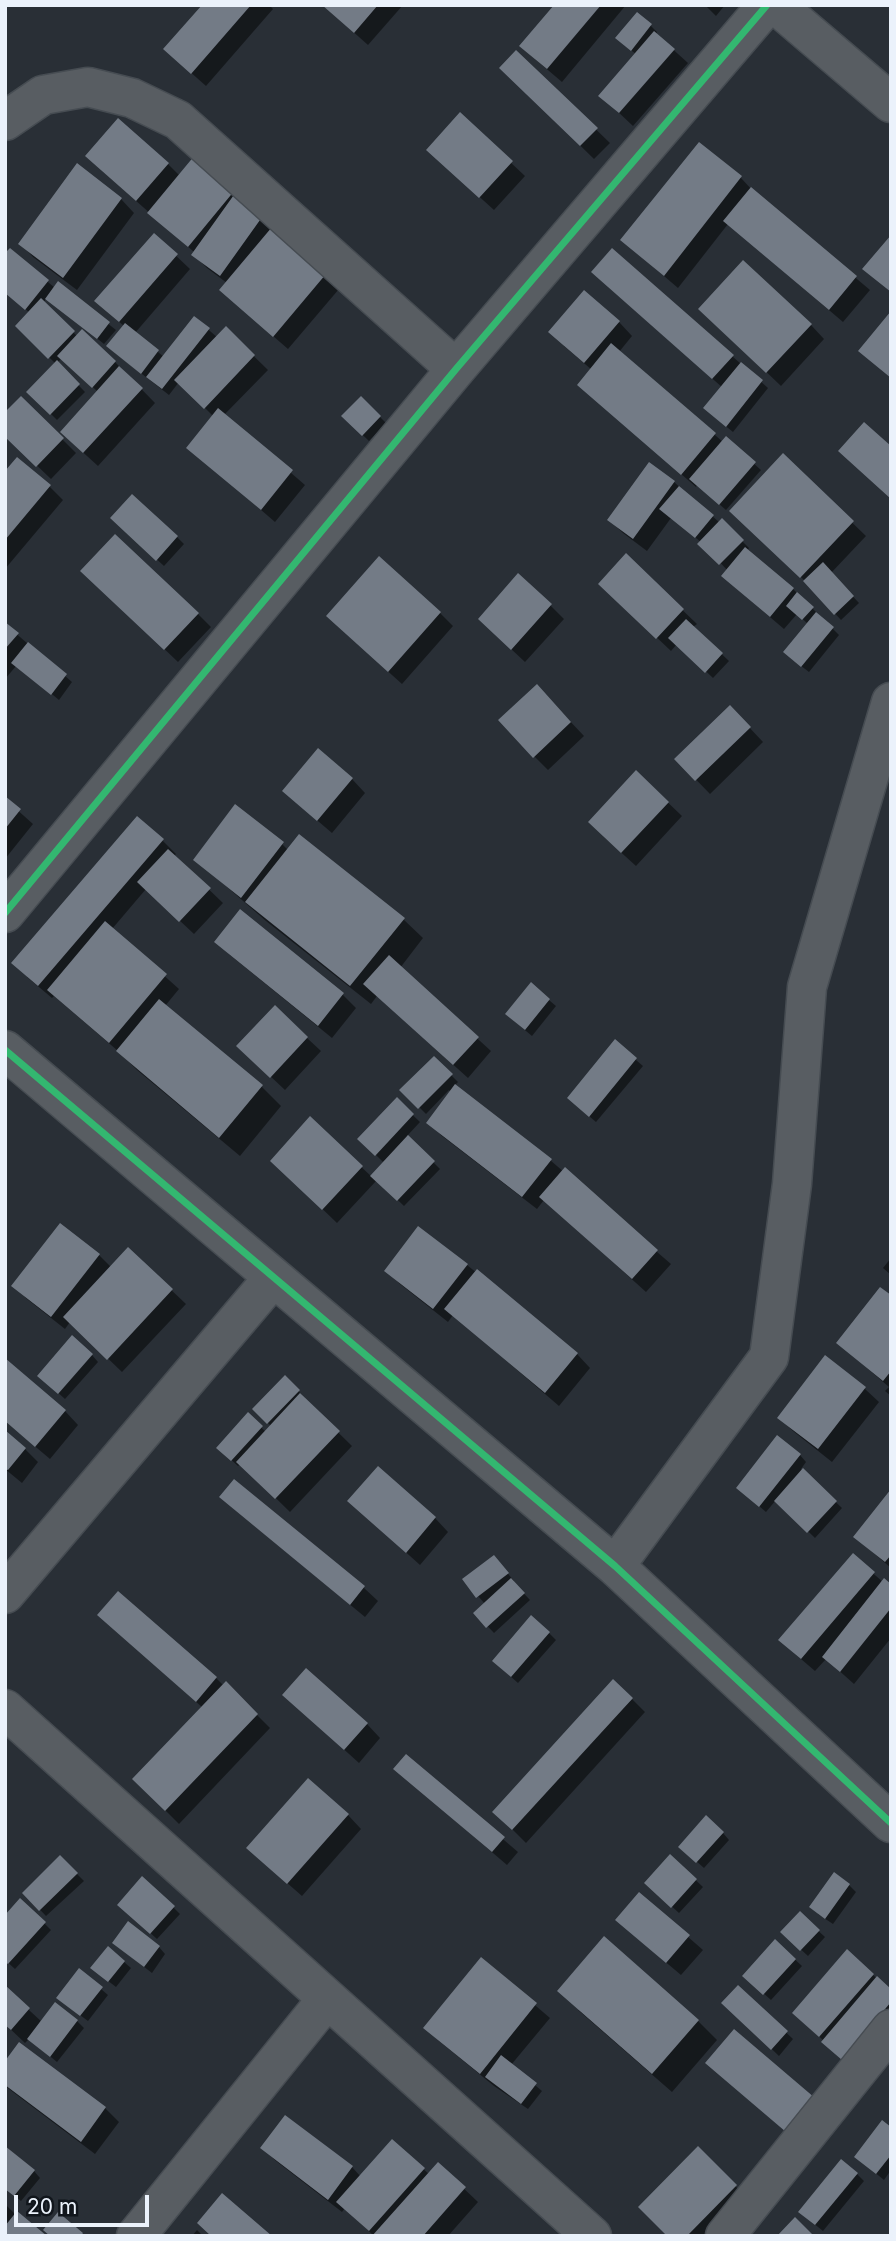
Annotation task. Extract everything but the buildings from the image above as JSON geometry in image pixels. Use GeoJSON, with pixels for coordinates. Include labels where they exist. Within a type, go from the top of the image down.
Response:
{"type":"FeatureCollection","features":[{"type":"Feature","properties":{"kind":"street"},"geometry":{"type":"LineString","coordinates":[[5,913],[456,369],[767,5]]}},
{"type":"Feature","properties":{"kind":"street"},"geometry":{"type":"LineString","coordinates":[[776,5],[891,103]]}},
{"type":"Feature","properties":{"kind":"street"},"geometry":{"type":"LineString","coordinates":[[5,121],[43,95],[88,88],[132,98],[178,120],[456,369]]}},
{"type":"Feature","properties":{"kind":"street"},"geometry":{"type":"LineString","coordinates":[[615,1566],[769,1357],[792,1184],[807,987],[891,702]]}},
{"type":"Feature","properties":{"kind":"street"},"geometry":{"type":"LineString","coordinates":[[5,1050],[615,1566],[891,1823]]}},
{"type":"Feature","properties":{"kind":"street"},"geometry":{"type":"LineString","coordinates":[[5,1594],[273,1278]]}},
{"type":"Feature","properties":{"kind":"street"},"geometry":{"type":"LineString","coordinates":[[5,1709],[592,2236]]}},
{"type":"Feature","properties":{"kind":"street"},"geometry":{"type":"LineString","coordinates":[[136,2236],[327,1998]]}},
{"type":"Feature","properties":{"kind":"street"},"geometry":{"type":"LineString","coordinates":[[725,2236],[891,2029]]}},
{"type":"Feature","properties":{"kind":"cycle path"},"geometry":{"type":"LineString","coordinates":[[5,913],[456,369],[767,5]]}},
{"type":"Feature","properties":{"kind":"cycle path"},"geometry":{"type":"LineString","coordinates":[[5,1050],[615,1566],[891,1823]]}}]}
